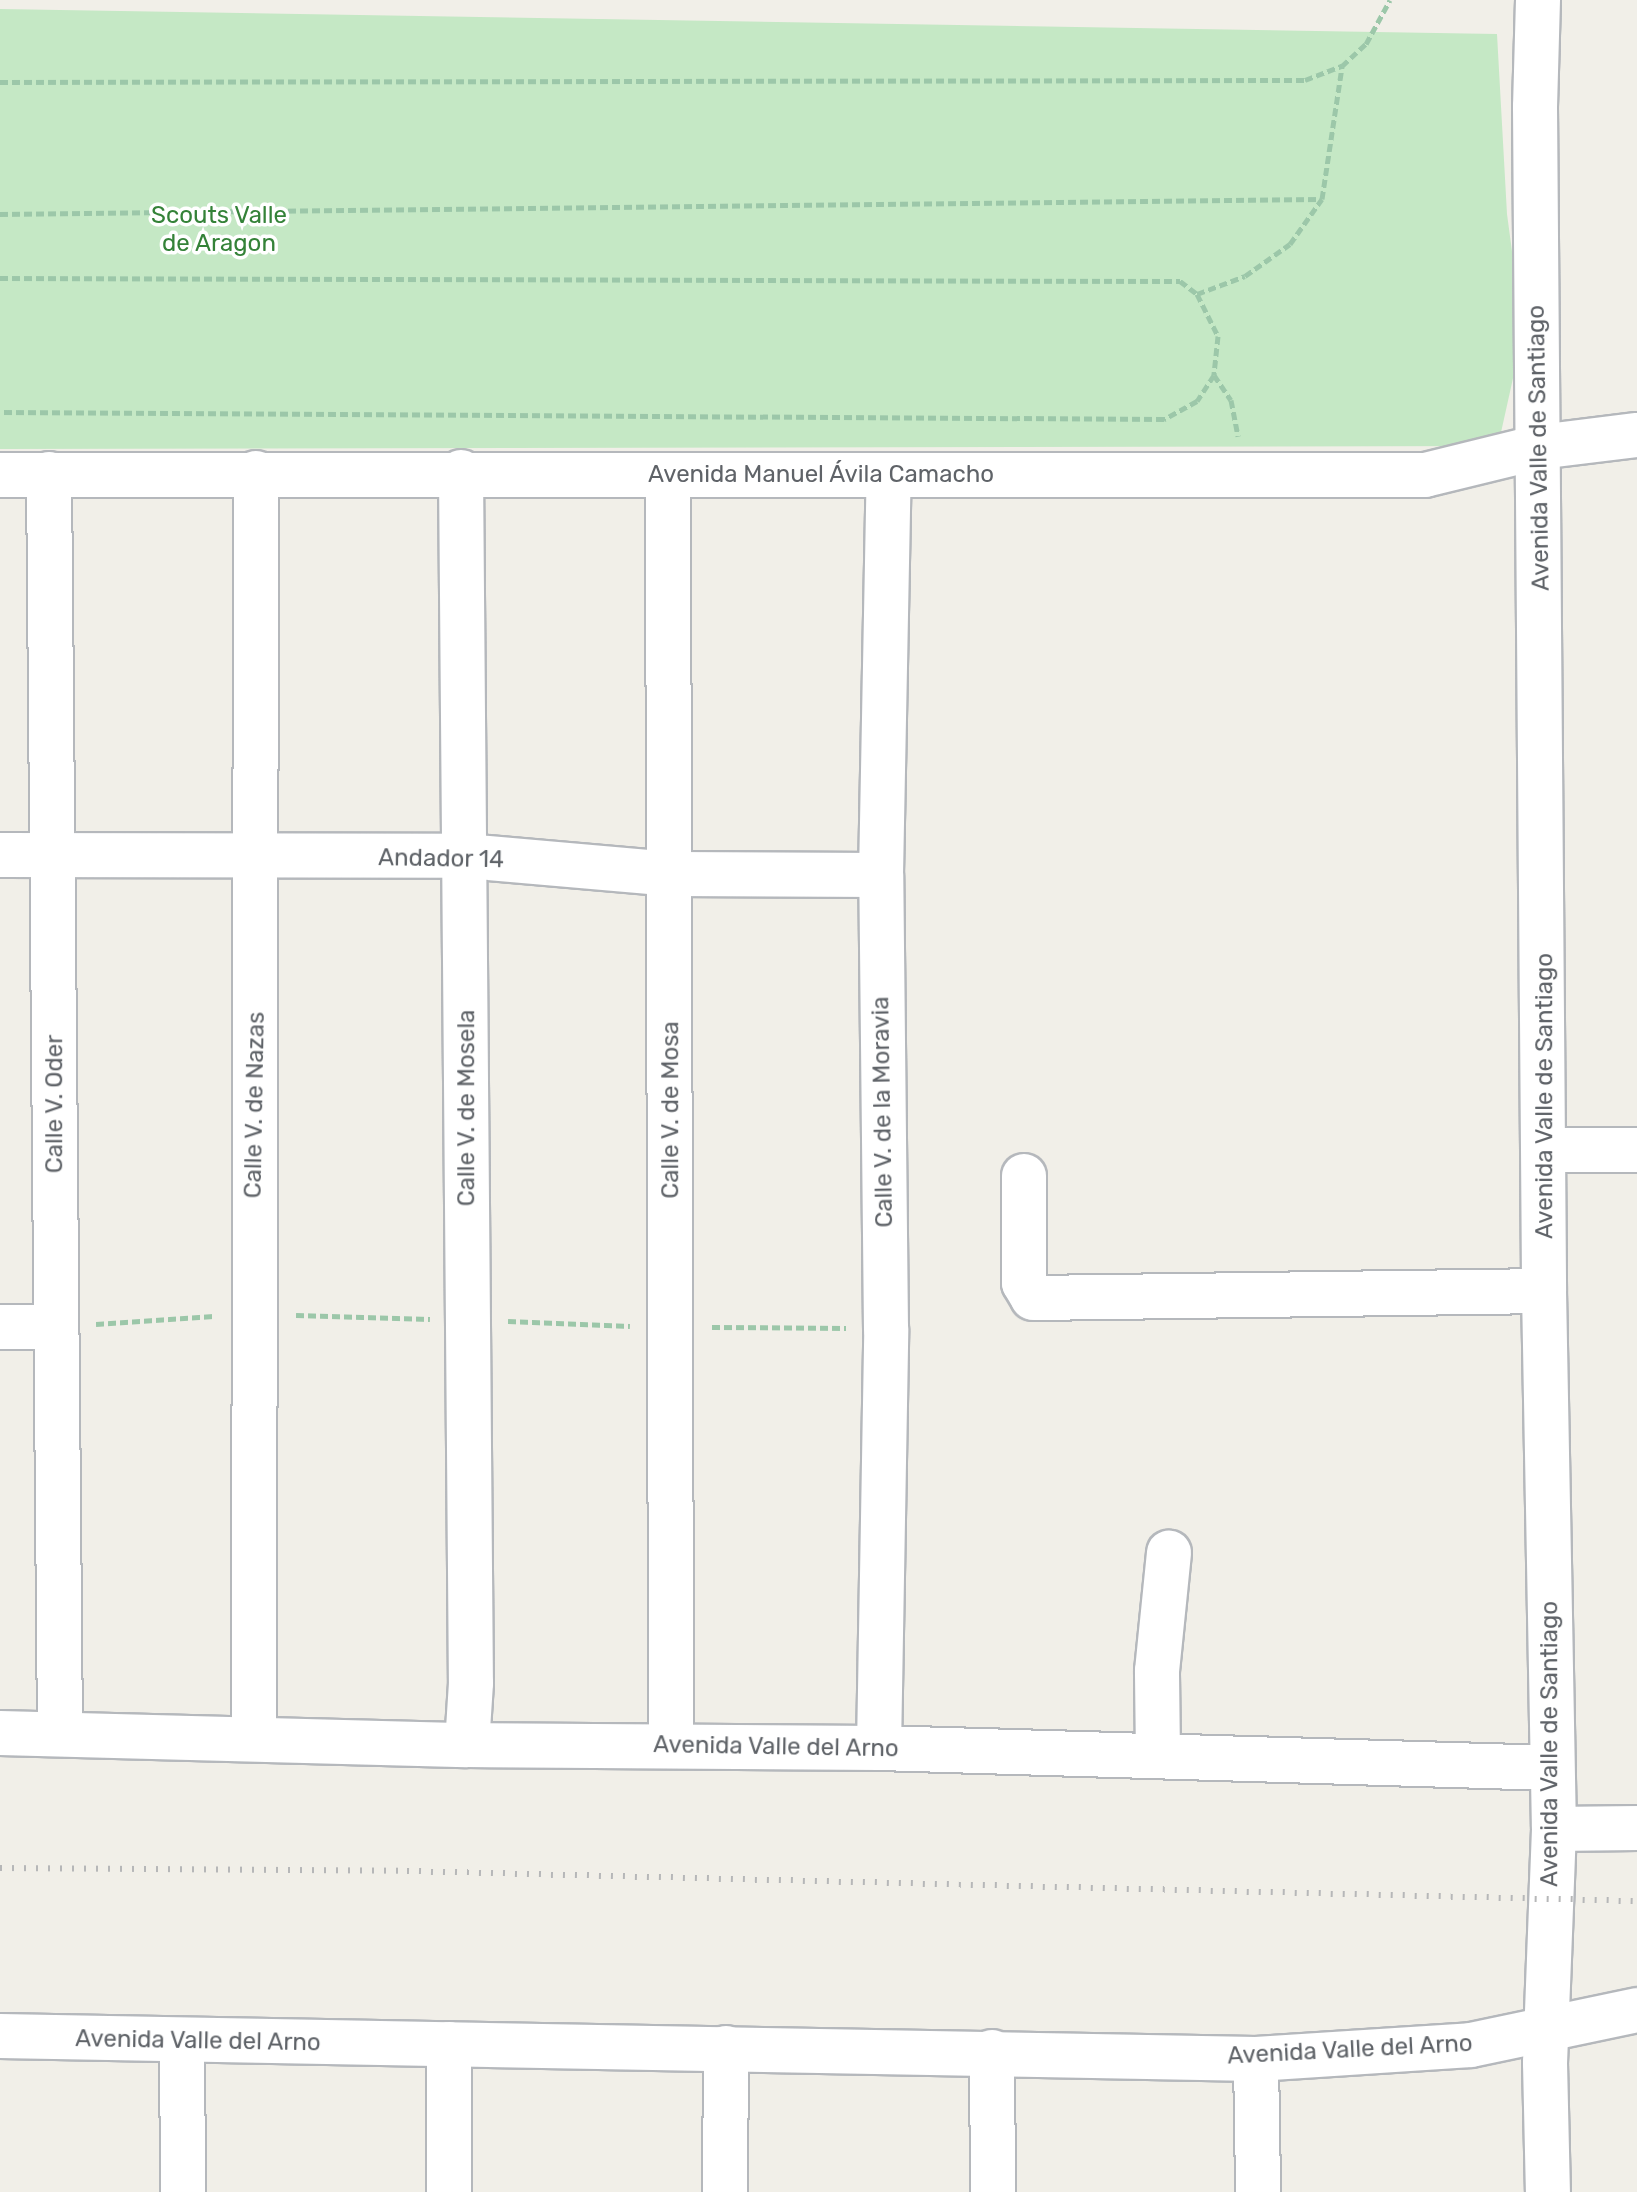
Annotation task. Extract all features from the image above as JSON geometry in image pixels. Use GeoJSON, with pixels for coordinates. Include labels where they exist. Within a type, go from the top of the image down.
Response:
{"type":"FeatureCollection","features":[{"type":"Feature","properties":{"kind":"street","name":"Avenida Valle de Santiago"},"geometry":{"type":"LineString","coordinates":[[1538,0],[1535,107],[1546,1150],[1544,1291],[1554,1829],[1546,2030],[1548,2192]]}},
{"type":"Feature","properties":{"kind":"street","name":"Avenida Manuel Ávila Camacho"},"geometry":{"type":"LineString","coordinates":[[0,475],[461,472],[668,476],[1425,475],[1539,447],[1637,435]]}},
{"type":"Feature","properties":{"kind":"street","name":"Calle V. de Mosela"},"geometry":{"type":"LineString","coordinates":[[461,472],[471,1683],[467,1745]]}},
{"type":"Feature","properties":{"kind":"street","name":"Calle V. de Nazas"},"geometry":{"type":"LineString","coordinates":[[254,1737],[252,1313],[259,859],[256,473]]}},
{"type":"Feature","properties":{"kind":"street","name":"Calle V. Oder"},"geometry":{"type":"LineString","coordinates":[[49,474],[55,852],[60,1734]]}},
{"type":"Feature","properties":{"kind":"street","name":"Calle V. de Mosa"},"geometry":{"type":"LineString","coordinates":[[668,476],[673,874],[671,1745]]}},
{"type":"Feature","properties":{"kind":"street","name":"Calle V. de la Moravia"},"geometry":{"type":"LineString","coordinates":[[879,1748],[886,1329],[881,875],[889,476]]}},
{"type":"Feature","properties":{"kind":"street","name":"Andador 14"},"geometry":{"type":"LineString","coordinates":[[0,855],[55,852],[259,859],[466,856],[673,874],[881,875]]}},
{"type":"Feature","properties":{"kind":"street"},"geometry":{"type":"LineString","coordinates":[[1546,1150],[1637,1150]]}},
{"type":"Feature","properties":{"kind":"street"},"geometry":{"type":"LineString","coordinates":[[1024,1176],[1024,1283],[1027,1292],[1042,1300],[1544,1291]]}},
{"type":"Feature","properties":{"kind":"street"},"geometry":{"type":"LineString","coordinates":[[0,1327],[56,1327]]}},
{"type":"Feature","properties":{"kind":"street"},"geometry":{"type":"LineString","coordinates":[[1158,1756],[1157,1671],[1169,1553]]}},
{"type":"Feature","properties":{"kind":"street","name":"Avenida Valle del Arno"},"geometry":{"type":"LineString","coordinates":[[0,1733],[254,1737],[467,1745],[879,1748],[1552,1768]]}},
{"type":"Feature","properties":{"kind":"street"},"geometry":{"type":"LineString","coordinates":[[1554,1829],[1637,1828]]}},
{"type":"Feature","properties":{"kind":"street","name":"Avenida Valle del Arno"},"geometry":{"type":"LineString","coordinates":[[0,2036],[182,2043],[726,2048],[1256,2059],[1471,2045],[1546,2030],[1603,2013],[1637,2010]]}},
{"type":"Feature","properties":{"kind":"street"},"geometry":{"type":"LineString","coordinates":[[182,2043],[183,2192]]}},
{"type":"Feature","properties":{"kind":"street"},"geometry":{"type":"LineString","coordinates":[[449,2044],[449,2192]]}},
{"type":"Feature","properties":{"kind":"street"},"geometry":{"type":"LineString","coordinates":[[725,2192],[726,2048]]}},
{"type":"Feature","properties":{"kind":"street"},"geometry":{"type":"LineString","coordinates":[[992,2052],[993,2192]]}},
{"type":"Feature","properties":{"kind":"street"},"geometry":{"type":"LineString","coordinates":[[1256,2059],[1258,2192]]}},
{"type":"Feature","properties":{"kind":"path"},"geometry":{"type":"LineString","coordinates":[[0,82],[1305,80],[1342,66],[1366,44],[1390,0]]}},
{"type":"Feature","properties":{"kind":"path"},"geometry":{"type":"LineString","coordinates":[[1197,294],[1245,276],[1290,244],[1322,199],[1342,66]]}},
{"type":"Feature","properties":{"kind":"path"},"geometry":{"type":"LineString","coordinates":[[0,214],[1322,199]]}},
{"type":"Feature","properties":{"kind":"path"},"geometry":{"type":"LineString","coordinates":[[0,278],[1180,281],[1197,294],[1218,336],[1214,375],[1197,401],[1164,419],[0,412]]}},
{"type":"Feature","properties":{"kind":"path"},"geometry":{"type":"LineString","coordinates":[[1214,375],[1231,400],[1239,440],[1238,475]]}},
{"type":"Feature","properties":{"kind":"green space","name":"Scouts Valle de Aragon"},"geometry":{"type":"Polygon","coordinates":[[[0,9],[1497,34],[1507,214],[1523,333],[1498,446],[0,449],[0,9]]]}},
{"type":"Feature","properties":{"kind":"railway"},"geometry":{"type":"LineString","coordinates":[[0,1868],[407,1871],[1637,1901]]}}]}
